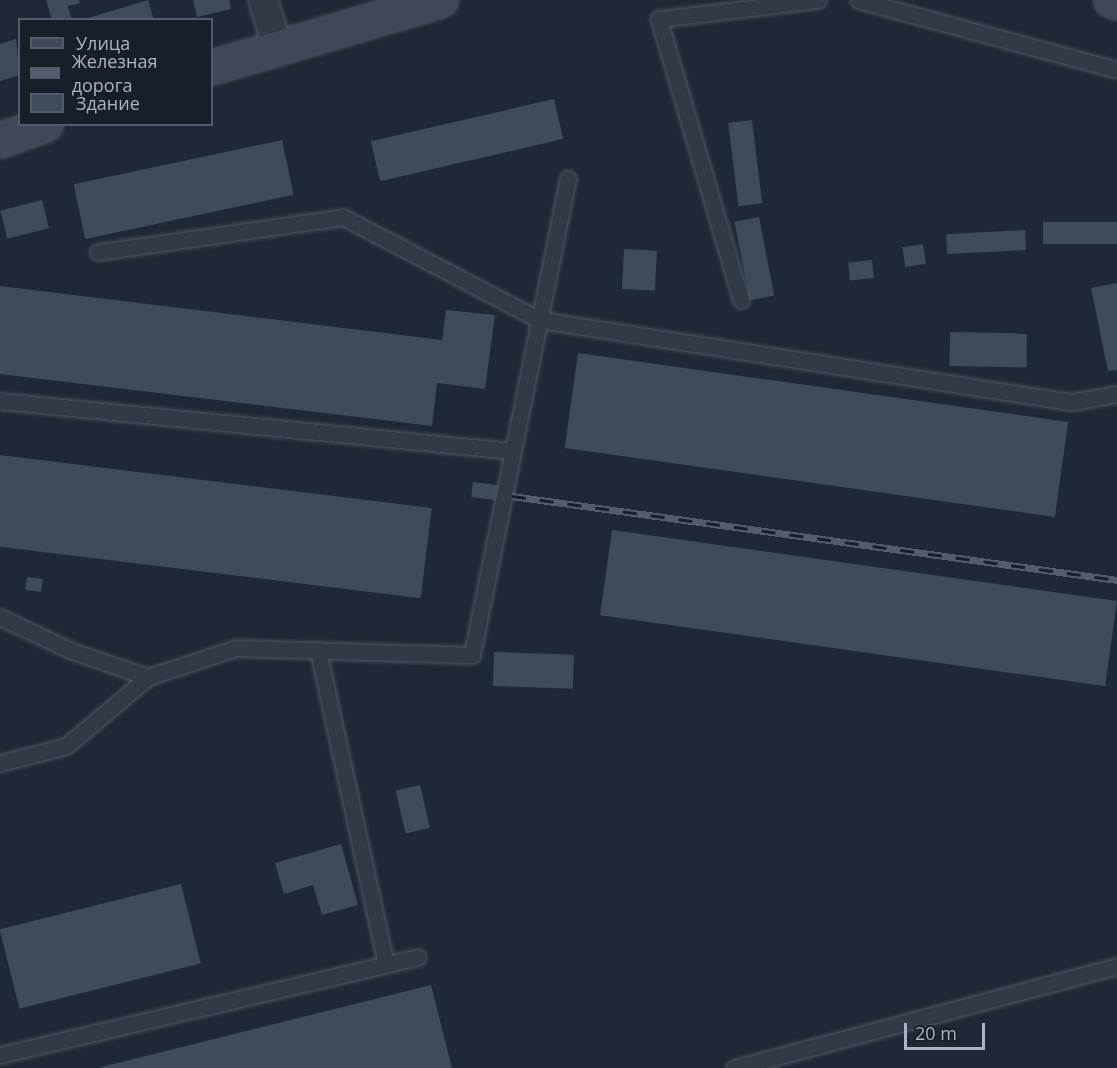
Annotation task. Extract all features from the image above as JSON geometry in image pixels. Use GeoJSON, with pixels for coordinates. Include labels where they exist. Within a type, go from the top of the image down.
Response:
{"type":"FeatureCollection","features":[{"type":"Feature","properties":{"kind":"street"},"geometry":{"type":"LineString","coordinates":[[263,0],[276,45]]}},
{"type":"Feature","properties":{"kind":"street"},"geometry":{"type":"LineString","coordinates":[[213,67],[276,45],[440,0]]}},
{"type":"Feature","properties":{"kind":"street"},"geometry":{"type":"LineString","coordinates":[[1111,0],[1117,2]]}},
{"type":"Feature","properties":{"kind":"street"},"geometry":{"type":"LineString","coordinates":[[0,140],[39,126]]}},
{"type":"Feature","properties":{"kind":"lane"},"geometry":{"type":"LineString","coordinates":[[741,300],[659,19],[818,0]]}},
{"type":"Feature","properties":{"kind":"lane"},"geometry":{"type":"LineString","coordinates":[[858,0],[1117,70]]}},
{"type":"Feature","properties":{"kind":"lane"},"geometry":{"type":"LineString","coordinates":[[0,763],[66,746],[148,677],[236,648],[472,655],[568,179]]}},
{"type":"Feature","properties":{"kind":"lane"},"geometry":{"type":"LineString","coordinates":[[98,252],[344,217],[540,320],[1071,402],[1117,394]]}},
{"type":"Feature","properties":{"kind":"lane"},"geometry":{"type":"LineString","coordinates":[[0,401],[513,451]]}},
{"type":"Feature","properties":{"kind":"lane"},"geometry":{"type":"LineString","coordinates":[[0,617],[72,651],[148,677]]}},
{"type":"Feature","properties":{"kind":"lane"},"geometry":{"type":"LineString","coordinates":[[318,650],[386,964]]}},
{"type":"Feature","properties":{"kind":"lane"},"geometry":{"type":"LineString","coordinates":[[0,1054],[418,957]]}},
{"type":"Feature","properties":{"kind":"lane"},"geometry":{"type":"LineString","coordinates":[[734,1068],[1117,966]]}},
{"type":"Feature","properties":{"kind":"building"},"geometry":{"type":"Polygon","coordinates":[[[46,0],[79,0],[80,3],[68,6],[71,18],[51,18],[46,0]]]}},
{"type":"Feature","properties":{"kind":"building"},"geometry":{"type":"Polygon","coordinates":[[[148,0],[153,18],[88,18],[148,0]]]}},
{"type":"Feature","properties":{"kind":"building"},"geometry":{"type":"Polygon","coordinates":[[[193,0],[229,0],[231,9],[197,17],[193,0]]]}},
{"type":"Feature","properties":{"kind":"building"},"geometry":{"type":"Polygon","coordinates":[[[16,39],[18,76],[0,81],[0,44],[16,39]]]}},
{"type":"Feature","properties":{"kind":"building"},"geometry":{"type":"Polygon","coordinates":[[[554,99],[563,139],[380,181],[371,141],[554,99]]]}},
{"type":"Feature","properties":{"kind":"building"},"geometry":{"type":"Polygon","coordinates":[[[752,120],[762,203],[738,206],[728,123],[752,120]]]}},
{"type":"Feature","properties":{"kind":"building"},"geometry":{"type":"Polygon","coordinates":[[[282,140],[294,195],[85,239],[74,184],[282,140]]]}},
{"type":"Feature","properties":{"kind":"building"},"geometry":{"type":"Polygon","coordinates":[[[42,200],[49,228],[7,239],[0,210],[42,200]]]}},
{"type":"Feature","properties":{"kind":"building"},"geometry":{"type":"Polygon","coordinates":[[[759,217],[774,296],[750,300],[734,222],[759,217]]]}},
{"type":"Feature","properties":{"kind":"building"},"geometry":{"type":"Polygon","coordinates":[[[1043,222],[1117,222],[1117,244],[1043,244],[1043,222]]]}},
{"type":"Feature","properties":{"kind":"building"},"geometry":{"type":"Polygon","coordinates":[[[1025,230],[1026,250],[947,254],[946,234],[1025,230]]]}},
{"type":"Feature","properties":{"kind":"building"},"geometry":{"type":"Polygon","coordinates":[[[923,244],[926,264],[905,267],[902,247],[923,244]]]}},
{"type":"Feature","properties":{"kind":"building"},"geometry":{"type":"Polygon","coordinates":[[[624,249],[657,251],[655,291],[622,289],[624,249]]]}},
{"type":"Feature","properties":{"kind":"building"},"geometry":{"type":"Polygon","coordinates":[[[872,260],[874,278],[850,280],[848,263],[872,260]]]}},
{"type":"Feature","properties":{"kind":"building"},"geometry":{"type":"Polygon","coordinates":[[[1117,283],[1117,370],[1108,371],[1091,288],[1117,283]]]}},
{"type":"Feature","properties":{"kind":"building"},"geometry":{"type":"Polygon","coordinates":[[[0,286],[442,340],[446,310],[495,315],[485,389],[437,383],[432,426],[0,374],[0,286]]]}},
{"type":"Feature","properties":{"kind":"building"},"geometry":{"type":"Polygon","coordinates":[[[950,332],[1027,333],[1026,367],[949,366],[950,332]]]}},
{"type":"Feature","properties":{"kind":"building"},"geometry":{"type":"Polygon","coordinates":[[[578,353],[1068,422],[1055,517],[565,448],[578,353]]]}},
{"type":"Feature","properties":{"kind":"building"},"geometry":{"type":"Polygon","coordinates":[[[0,455],[432,508],[421,598],[0,547],[0,455]]]}},
{"type":"Feature","properties":{"kind":"building"},"geometry":{"type":"Polygon","coordinates":[[[473,482],[513,487],[511,502],[471,497],[473,482]]]}},
{"type":"Feature","properties":{"kind":"building"},"geometry":{"type":"Polygon","coordinates":[[[612,530],[1117,601],[1105,686],[600,615],[612,530]]]}},
{"type":"Feature","properties":{"kind":"building"},"geometry":{"type":"Polygon","coordinates":[[[27,577],[43,579],[41,592],[25,590],[27,577]]]}},
{"type":"Feature","properties":{"kind":"building"},"geometry":{"type":"Polygon","coordinates":[[[494,652],[574,655],[573,689],[493,686],[494,652]]]}},
{"type":"Feature","properties":{"kind":"building"},"geometry":{"type":"Polygon","coordinates":[[[420,785],[430,828],[406,833],[396,791],[420,785]]]}},
{"type":"Feature","properties":{"kind":"building"},"geometry":{"type":"Polygon","coordinates":[[[341,844],[358,905],[322,915],[313,885],[284,894],[275,863],[341,844]]]}},
{"type":"Feature","properties":{"kind":"building"},"geometry":{"type":"Polygon","coordinates":[[[181,884],[201,964],[19,1009],[0,929],[181,884]]]}},
{"type":"Feature","properties":{"kind":"building"},"geometry":{"type":"Polygon","coordinates":[[[431,985],[452,1068],[101,1068],[101,1067],[431,985]]]}},
{"type":"Feature","properties":{"kind":"railway"},"geometry":{"type":"LineString","coordinates":[[512,496],[1117,580]]}}]}
